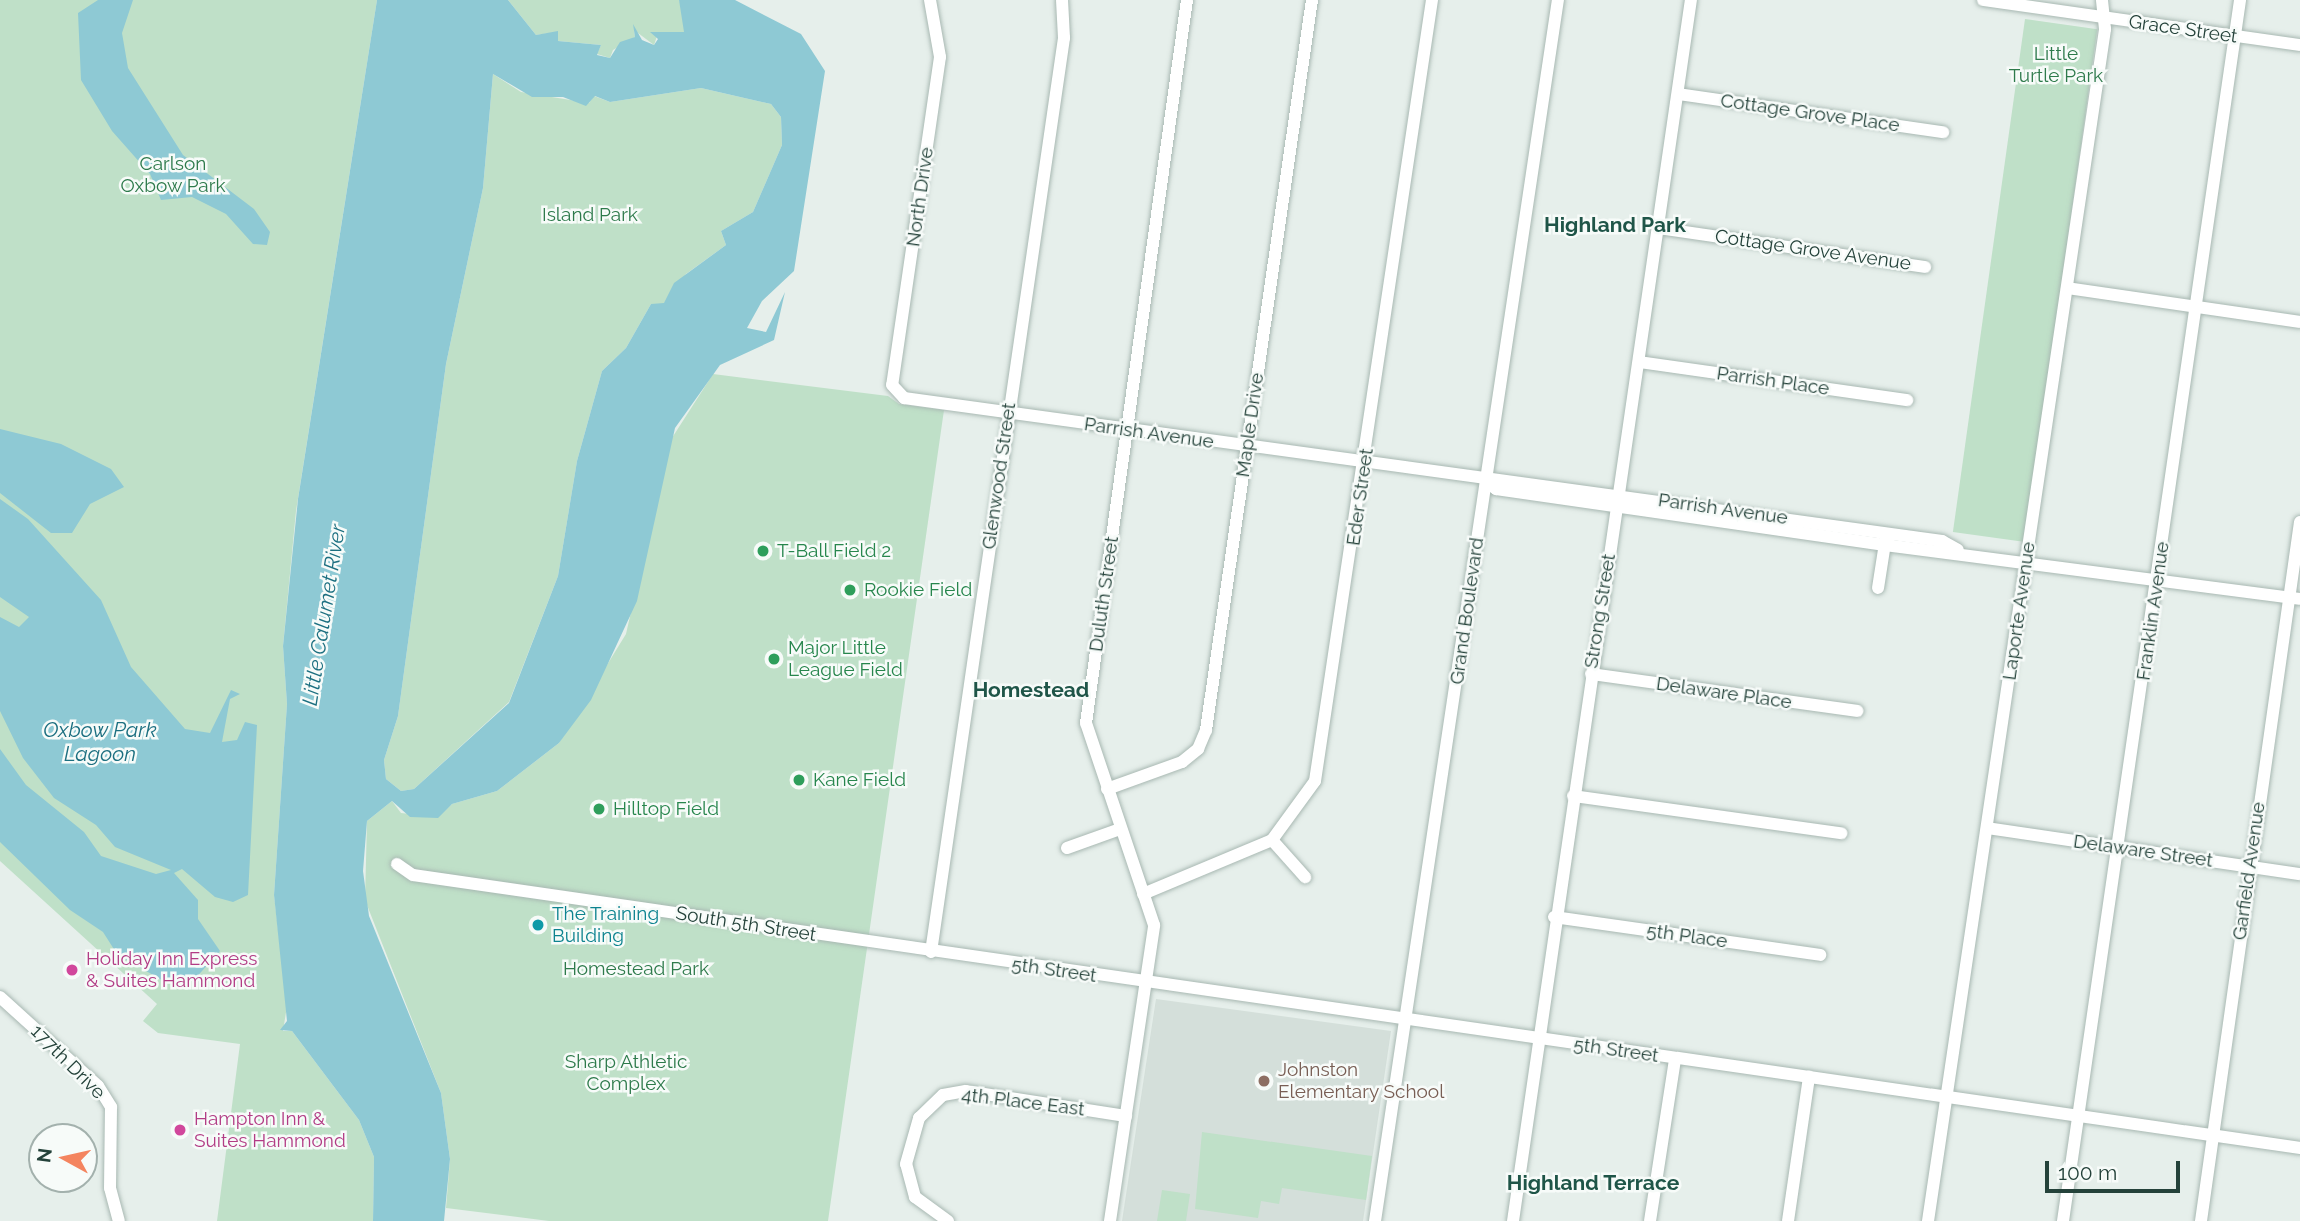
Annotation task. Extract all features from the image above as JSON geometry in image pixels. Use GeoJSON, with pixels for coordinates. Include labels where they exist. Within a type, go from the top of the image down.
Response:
{"type":"FeatureCollection","features":[{"type":"Feature","properties":{"kind":"street","name":"North Drive"},"geometry":{"type":"LineString","coordinates":[[896,394],[940,57],[930,0]]}},
{"type":"Feature","properties":{"kind":"street","name":"Glenwood Street"},"geometry":{"type":"LineString","coordinates":[[931,953],[1063,38],[1062,0]]}},
{"type":"Feature","properties":{"kind":"street","name":"Duluth Street"},"geometry":{"type":"LineString","coordinates":[[1110,1221],[1154,925],[1086,723],[1186,0]]}},
{"type":"Feature","properties":{"kind":"street","name":"Maple Drive"},"geometry":{"type":"LineString","coordinates":[[1107,789],[1182,762],[1203,739],[1312,0]]}},
{"type":"Feature","properties":{"kind":"street","name":"Eder Street"},"geometry":{"type":"LineString","coordinates":[[1143,894],[1272,840],[1304,802],[1324,747],[1433,0]]}},
{"type":"Feature","properties":{"kind":"street","name":"Grand Boulevard"},"geometry":{"type":"LineString","coordinates":[[1375,1221],[1558,0]]}},
{"type":"Feature","properties":{"kind":"street","name":"Strong Street"},"geometry":{"type":"LineString","coordinates":[[1513,1221],[1541,1040],[1554,917],[1691,0]]}},
{"type":"Feature","properties":{"kind":"street","name":"Grace Street"},"geometry":{"type":"LineString","coordinates":[[1983,0],[2300,46]]}},
{"type":"Feature","properties":{"kind":"street","name":"Laporte Avenue"},"geometry":{"type":"LineString","coordinates":[[1928,1221],[2067,288],[2104,17],[2102,0]]}},
{"type":"Feature","properties":{"kind":"street","name":"Franklin Avenue"},"geometry":{"type":"LineString","coordinates":[[2063,1221],[2198,307],[2240,0]]}},
{"type":"Feature","properties":{"kind":"street","name":"Cottage Grove Place"},"geometry":{"type":"LineString","coordinates":[[1678,94],[1943,132]]}},
{"type":"Feature","properties":{"kind":"street","name":"Cottage Grove Avenue"},"geometry":{"type":"LineString","coordinates":[[1658,228],[1926,267]]}},
{"type":"Feature","properties":{"kind":"street"},"geometry":{"type":"LineString","coordinates":[[2067,288],[2300,322]]}},
{"type":"Feature","properties":{"kind":"street","name":"Parrish Place"},"geometry":{"type":"LineString","coordinates":[[1639,362],[1907,400]]}},
{"type":"Feature","properties":{"kind":"street","name":"Parrish Avenue"},"geometry":{"type":"LineString","coordinates":[[896,394],[1008,413],[1486,481],[1496,489],[1617,500],[2295,598]]}},
{"type":"Feature","properties":{"kind":"street","name":"Garfield Avenue"},"geometry":{"type":"LineString","coordinates":[[2201,1221],[2249,866],[2295,598],[2300,522]]}},
{"type":"Feature","properties":{"kind":"street"},"geometry":{"type":"LineString","coordinates":[[1878,588],[1886,539]]}},
{"type":"Feature","properties":{"kind":"street","name":"Delaware Place"},"geometry":{"type":"LineString","coordinates":[[1591,674],[1857,711]]}},
{"type":"Feature","properties":{"kind":"street"},"geometry":{"type":"LineString","coordinates":[[1573,796],[1841,833]]}},
{"type":"Feature","properties":{"kind":"street","name":"Delaware Street"},"geometry":{"type":"LineString","coordinates":[[1987,828],[2300,874]]}},
{"type":"Feature","properties":{"kind":"street"},"geometry":{"type":"LineString","coordinates":[[1067,848],[1120,829]]}},
{"type":"Feature","properties":{"kind":"street"},"geometry":{"type":"LineString","coordinates":[[1272,840],[1305,877]]}},
{"type":"Feature","properties":{"kind":"street","name":"South 5th Street"},"geometry":{"type":"LineString","coordinates":[[397,864],[413,875],[931,953]]}},
{"type":"Feature","properties":{"kind":"street","name":"5th Place"},"geometry":{"type":"LineString","coordinates":[[1554,917],[1820,955]]}},
{"type":"Feature","properties":{"kind":"street","name":"5th Street"},"geometry":{"type":"LineString","coordinates":[[931,953],[2300,1148]]}},
{"type":"Feature","properties":{"kind":"street","name":"177th Drive"},"geometry":{"type":"LineString","coordinates":[[0,997],[98,1086],[111,1107],[110,1188],[119,1221]]}},
{"type":"Feature","properties":{"kind":"street"},"geometry":{"type":"LineString","coordinates":[[1650,1221],[1675,1059]]}},
{"type":"Feature","properties":{"kind":"street"},"geometry":{"type":"LineString","coordinates":[[1788,1221],[1809,1077]]}},
{"type":"Feature","properties":{"kind":"street","name":"4th Place East"},"geometry":{"type":"LineString","coordinates":[[948,1221],[915,1197],[908,1148],[932,1103],[956,1092],[1126,1116]]}},
{"type":"Feature","properties":{"kind":"shaded area","name":"Johnston Elementary School"},"geometry":{"type":"Polygon","coordinates":[[[1156,999],[1391,1031],[1363,1221],[1122,1221],[1156,999]]]}},
{"type":"Feature","properties":{"kind":"green space","name":"Carlson Oxbow Park"},"geometry":{"type":"Polygon","coordinates":[[[0,0],[377,0],[296,511],[283,646],[287,704],[274,895],[287,1006],[283,1031],[292,1031],[359,1120],[374,1157],[373,1221],[217,1221],[240,1044],[158,1033],[143,1021],[157,1004],[0,861],[0,0]]]}},
{"type":"Feature","properties":{"kind":"green space"},"geometry":{"type":"Polygon","coordinates":[[[508,0],[679,0],[687,17],[684,32],[658,33],[654,45],[634,30],[635,37],[613,50],[610,58],[597,54],[601,45],[558,41],[557,32],[536,35],[508,0]]]}},
{"type":"Feature","properties":{"kind":"green space","name":"Little Turtle Park"},"geometry":{"type":"Polygon","coordinates":[[[2025,19],[2097,29],[2025,542],[1953,532],[2025,19]]]}},
{"type":"Feature","properties":{"kind":"green space","name":"Island Park"},"geometry":{"type":"Polygon","coordinates":[[[493,74],[521,92],[589,103],[594,96],[610,102],[701,88],[771,104],[781,117],[782,145],[753,212],[721,231],[726,245],[686,274],[664,304],[651,304],[626,348],[602,371],[577,461],[558,576],[509,702],[414,789],[401,791],[386,779],[384,760],[398,716],[446,364],[483,188],[493,74]]]}},
{"type":"Feature","properties":{"kind":"green space","name":"Homestead Park"},"geometry":{"type":"Polygon","coordinates":[[[713,374],[888,396],[899,404],[944,410],[828,1221],[549,1221],[446,1208],[450,1159],[441,1093],[365,900],[367,821],[392,801],[401,813],[438,817],[452,804],[497,791],[559,743],[626,634],[670,441],[713,374]]]}},
{"type":"Feature","properties":{"kind":"green space"},"geometry":{"type":"Polygon","coordinates":[[[1202,1132],[1372,1156],[1366,1200],[1282,1188],[1279,1204],[1261,1201],[1258,1218],[1195,1209],[1202,1132]]]}},
{"type":"Feature","properties":{"kind":"green space"},"geometry":{"type":"Polygon","coordinates":[[[1162,1190],[1190,1194],[1186,1221],[1157,1221],[1162,1190]]]}},
{"type":"Feature","properties":{"kind":"water"},"geometry":{"type":"Polygon","coordinates":[[[98,0],[133,0],[122,33],[128,68],[183,155],[254,209],[270,232],[267,245],[253,244],[226,214],[192,197],[161,200],[150,174],[112,131],[81,80],[78,13],[98,0]]]}},
{"type":"Feature","properties":{"kind":"water","name":"Little Calumet River"},"geometry":{"type":"Polygon","coordinates":[[[377,0],[508,0],[536,35],[558,31],[558,41],[601,45],[597,55],[610,58],[620,42],[635,37],[633,24],[642,40],[654,45],[658,39],[650,32],[684,32],[679,0],[735,0],[801,34],[825,71],[794,271],[762,301],[747,328],[766,332],[785,292],[774,340],[720,365],[675,428],[637,601],[591,700],[559,743],[497,791],[452,804],[438,818],[410,817],[392,801],[367,821],[363,871],[369,916],[441,1093],[450,1159],[444,1221],[373,1221],[374,1157],[359,1120],[292,1031],[280,1030],[287,1021],[274,895],[287,704],[283,646],[298,499],[377,0]],[[493,74],[483,188],[446,364],[398,716],[384,760],[386,779],[401,791],[414,789],[509,703],[558,576],[577,461],[602,371],[626,348],[651,304],[664,303],[674,283],[726,245],[721,231],[753,212],[782,145],[781,117],[771,104],[701,88],[610,102],[595,96],[586,106],[563,97],[532,97],[493,74]]]}},
{"type":"Feature","properties":{"kind":"water"},"geometry":{"type":"Polygon","coordinates":[[[0,429],[61,444],[111,469],[124,487],[90,504],[72,533],[51,533],[0,493],[0,429]]]}},
{"type":"Feature","properties":{"kind":"water","name":"Oxbow Park Lagoon"},"geometry":{"type":"Polygon","coordinates":[[[0,499],[28,519],[101,600],[131,667],[185,729],[210,733],[231,690],[240,694],[230,699],[222,742],[237,740],[245,722],[257,725],[248,895],[233,902],[215,897],[182,869],[174,873],[198,900],[198,919],[220,951],[193,981],[165,982],[117,954],[103,932],[70,910],[0,842],[0,749],[26,785],[84,832],[101,856],[156,874],[171,870],[115,847],[96,825],[54,798],[23,758],[0,711],[0,617],[19,627],[29,617],[0,597],[0,499]]]}},
{"type":"Feature","properties":{"kind":"place","name":"T-Ball Field 2"},"geometry":{"type":"Point","coordinates":[763,551]}},
{"type":"Feature","properties":{"kind":"place","name":"Rookie Field"},"geometry":{"type":"Point","coordinates":[850,590]}},
{"type":"Feature","properties":{"kind":"place","name":"Major Little League Field"},"geometry":{"type":"Point","coordinates":[774,659]}},
{"type":"Feature","properties":{"kind":"place","name":"Kane Field"},"geometry":{"type":"Point","coordinates":[799,780]}},
{"type":"Feature","properties":{"kind":"place","name":"Hilltop Field"},"geometry":{"type":"Point","coordinates":[599,809]}},
{"type":"Feature","properties":{"kind":"place","name":"The Training Building"},"geometry":{"type":"Point","coordinates":[538,925]}},
{"type":"Feature","properties":{"kind":"place","name":"Holiday Inn Express & Suites Hammond"},"geometry":{"type":"Point","coordinates":[72,970]}},
{"type":"Feature","properties":{"kind":"place","name":"Johnston Elementary School"},"geometry":{"type":"Point","coordinates":[1264,1081]}},
{"type":"Feature","properties":{"kind":"place","name":"Hampton Inn & Suites Hammond"},"geometry":{"type":"Point","coordinates":[180,1130]}},
{"type":"Feature","properties":{"kind":"district","name":"Highland Park"},"geometry":{"type":"Point","coordinates":[1615,225]}},
{"type":"Feature","properties":{"kind":"district","name":"Homestead"},"geometry":{"type":"Point","coordinates":[1031,690]}},
{"type":"Feature","properties":{"kind":"district","name":"Highland Terrace"},"geometry":{"type":"Point","coordinates":[1593,1183]}},
{"type":"Feature","properties":{"kind":"park label","name":"Sharp Athletic Complex"},"geometry":{"type":"Point","coordinates":[626,1073]}}]}
